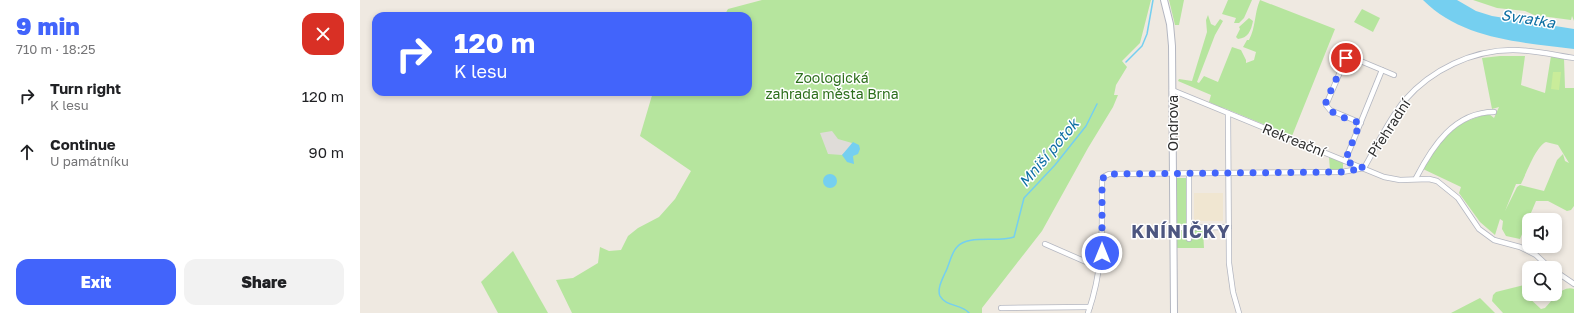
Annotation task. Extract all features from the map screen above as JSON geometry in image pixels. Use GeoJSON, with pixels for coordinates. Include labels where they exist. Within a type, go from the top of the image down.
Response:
{"type":"FeatureCollection","features":[{"type":"Feature","properties":{"kind":"street","name":"Ondrova"},"geometry":{"type":"LineString","coordinates":[[1164,0],[1171,30],[1174,313]]}},
{"type":"Feature","properties":{"kind":"street","name":"Přehradní"},"geometry":{"type":"LineString","coordinates":[[1364,168],[1392,118],[1405,100],[1422,83],[1441,70],[1460,60],[1480,54],[1513,50],[1574,58]]}},
{"type":"Feature","properties":{"kind":"street"},"geometry":{"type":"LineString","coordinates":[[1360,123],[1330,110],[1326,105],[1326,101],[1346,58],[1352,57],[1394,75]]}},
{"type":"Feature","properties":{"kind":"street"},"geometry":{"type":"LineString","coordinates":[[1345,161],[1382,70]]}},
{"type":"Feature","properties":{"kind":"street","name":"Rekreační"},"geometry":{"type":"LineString","coordinates":[[1172,90],[1384,177],[1400,180],[1416,178],[1429,179],[1448,188],[1458,198],[1479,229],[1494,240],[1520,247],[1536,255],[1542,261]]}},
{"type":"Feature","properties":{"kind":"street"},"geometry":{"type":"LineString","coordinates":[[1416,178],[1438,141],[1450,129],[1463,120],[1479,114],[1494,112]]}},
{"type":"Feature","properties":{"kind":"street"},"geometry":{"type":"LineString","coordinates":[[1228,113],[1229,263],[1233,292],[1239,313]]}},
{"type":"Feature","properties":{"kind":"street"},"geometry":{"type":"LineString","coordinates":[[1088,313],[1097,289],[1102,253],[1102,181],[1104,176],[1109,174],[1342,172],[1364,168]]}},
{"type":"Feature","properties":{"kind":"street"},"geometry":{"type":"LineString","coordinates":[[1189,173],[1189,239]]}},
{"type":"Feature","properties":{"kind":"street"},"geometry":{"type":"LineString","coordinates":[[1173,228],[1229,227]]}},
{"type":"Feature","properties":{"kind":"street"},"geometry":{"type":"LineString","coordinates":[[1045,244],[1100,268]]}},
{"type":"Feature","properties":{"kind":"street"},"geometry":{"type":"LineString","coordinates":[[1562,276],[1574,284]]}},
{"type":"Feature","properties":{"kind":"street"},"geometry":{"type":"LineString","coordinates":[[1001,308],[1090,307]]}},
{"type":"Feature","properties":{"kind":"shaded area"},"geometry":{"type":"Polygon","coordinates":[[[832,131],[838,139],[852,143],[850,148],[842,155],[828,154],[820,133],[832,131]]]}},
{"type":"Feature","properties":{"kind":"shaded area"},"geometry":{"type":"Polygon","coordinates":[[[1194,193],[1223,193],[1223,221],[1194,221],[1194,193]]]}},
{"type":"Feature","properties":{"kind":"green space","name":"Zoologická zahrada města Brna"},"geometry":{"type":"Polygon","coordinates":[[[762,0],[1151,0],[1140,43],[1122,61],[1127,67],[1116,85],[1114,95],[1118,95],[1113,107],[1088,148],[1042,231],[982,308],[982,313],[572,313],[556,280],[573,278],[598,263],[600,247],[609,251],[621,250],[628,236],[638,228],[659,217],[675,199],[691,171],[640,136],[652,96],[752,96],[752,12],[726,12],[728,9],[762,0]]]}},
{"type":"Feature","properties":{"kind":"green space"},"geometry":{"type":"Polygon","coordinates":[[[1169,0],[1184,0],[1179,25],[1175,25],[1169,0]]]}},
{"type":"Feature","properties":{"kind":"green space"},"geometry":{"type":"Polygon","coordinates":[[[1228,0],[1252,0],[1244,18],[1239,23],[1234,23],[1236,18],[1222,14],[1228,0]]]}},
{"type":"Feature","properties":{"kind":"green space"},"geometry":{"type":"Polygon","coordinates":[[[1260,0],[1335,29],[1292,136],[1224,108],[1218,107],[1209,102],[1211,95],[1178,81],[1179,79],[1192,81],[1207,32],[1206,20],[1208,15],[1211,24],[1215,26],[1220,19],[1223,21],[1215,35],[1197,82],[1199,83],[1204,76],[1218,82],[1232,47],[1241,50],[1246,63],[1254,60],[1256,52],[1243,47],[1251,35],[1260,0]]]}},
{"type":"Feature","properties":{"kind":"green space"},"geometry":{"type":"Polygon","coordinates":[[[1473,0],[1574,0],[1574,21],[1572,16],[1571,20],[1534,15],[1525,11],[1497,8],[1473,0]]]}},
{"type":"Feature","properties":{"kind":"green space"},"geometry":{"type":"Polygon","coordinates":[[[1362,9],[1380,18],[1373,32],[1354,22],[1362,9]]]}},
{"type":"Feature","properties":{"kind":"green space"},"geometry":{"type":"Polygon","coordinates":[[[1249,18],[1253,21],[1250,31],[1247,36],[1238,39],[1236,37],[1240,29],[1239,27],[1249,18]]]}},
{"type":"Feature","properties":{"kind":"green space"},"geometry":{"type":"Polygon","coordinates":[[[1525,56],[1521,85],[1545,93],[1551,56],[1564,58],[1565,88],[1574,88],[1574,206],[1571,210],[1567,211],[1548,201],[1536,201],[1531,213],[1522,213],[1522,234],[1520,239],[1506,236],[1502,229],[1503,221],[1500,219],[1495,235],[1480,222],[1459,193],[1461,187],[1423,169],[1436,148],[1449,133],[1457,127],[1477,117],[1489,114],[1494,118],[1499,107],[1492,109],[1482,58],[1525,56]],[[1546,142],[1542,145],[1532,161],[1521,184],[1516,184],[1505,211],[1517,187],[1520,185],[1544,191],[1557,160],[1563,154],[1565,161],[1569,163],[1558,145],[1546,142]]]}},
{"type":"Feature","properties":{"kind":"green space"},"geometry":{"type":"Polygon","coordinates":[[[1553,72],[1561,72],[1559,90],[1551,89],[1553,72]]]}},
{"type":"Feature","properties":{"kind":"green space"},"geometry":{"type":"Polygon","coordinates":[[[1329,157],[1343,162],[1343,169],[1330,170],[1329,157]]]}},
{"type":"Feature","properties":{"kind":"green space"},"geometry":{"type":"Polygon","coordinates":[[[1177,178],[1190,178],[1192,224],[1177,224],[1177,178]]]}},
{"type":"Feature","properties":{"kind":"green space"},"geometry":{"type":"Polygon","coordinates":[[[1177,230],[1203,230],[1204,248],[1177,248],[1177,230]]]}},
{"type":"Feature","properties":{"kind":"green space"},"geometry":{"type":"Polygon","coordinates":[[[513,251],[548,313],[498,313],[481,282],[513,251]]]}},
{"type":"Feature","properties":{"kind":"green space"},"geometry":{"type":"Polygon","coordinates":[[[1522,286],[1522,301],[1532,301],[1541,309],[1545,308],[1551,301],[1562,301],[1562,291],[1570,288],[1574,289],[1574,313],[1503,313],[1492,301],[1493,295],[1496,292],[1522,286]]]}},
{"type":"Feature","properties":{"kind":"green space"},"geometry":{"type":"Polygon","coordinates":[[[1480,298],[1495,313],[1451,313],[1480,298]]]}},
{"type":"Feature","properties":{"kind":"water"},"geometry":{"type":"Polygon","coordinates":[[[1423,0],[1457,0],[1476,11],[1492,16],[1574,29],[1574,49],[1513,41],[1474,31],[1456,24],[1423,0]]]}},
{"type":"Feature","properties":{"kind":"water"},"geometry":{"type":"Polygon","coordinates":[[[853,142],[859,145],[860,149],[858,154],[853,156],[854,164],[847,162],[842,155],[853,142]]]}},
{"type":"Feature","properties":{"kind":"water"},"geometry":{"type":"Polygon","coordinates":[[[827,174],[833,174],[837,178],[837,184],[833,188],[827,188],[823,184],[823,178],[827,174]]]}},
{"type":"Feature","properties":{"kind":"waterway","name":"Mniší potok"},"geometry":{"type":"LineString","coordinates":[[1126,62],[1142,46],[1147,34],[1153,0]]}},
{"type":"Feature","properties":{"kind":"waterway","name":"Mniší potok"},"geometry":{"type":"LineString","coordinates":[[969,313],[962,308],[946,302],[939,293],[939,287],[955,250],[962,243],[968,241],[1007,239],[1014,237],[1024,198],[1055,165],[1086,126],[1097,104]]}},
{"type":"Feature","properties":{"kind":"district","name":"KNÍNIČKY"},"geometry":{"type":"Point","coordinates":[1181,232]}},
{"type":"Feature","properties":{"kind":"route"},"geometry":{"type":"LineString","coordinates":[[1102,253],[1102,181],[1104,176],[1109,174],[1342,172],[1364,168],[1345,161],[1360,123],[1330,110],[1326,105],[1326,101],[1343,61],[1346,58]]}},
{"type":"Feature","properties":{"kind":"water label","name":"Svratka"},"geometry":{"type":"Point","coordinates":[1528,19]}}]}
